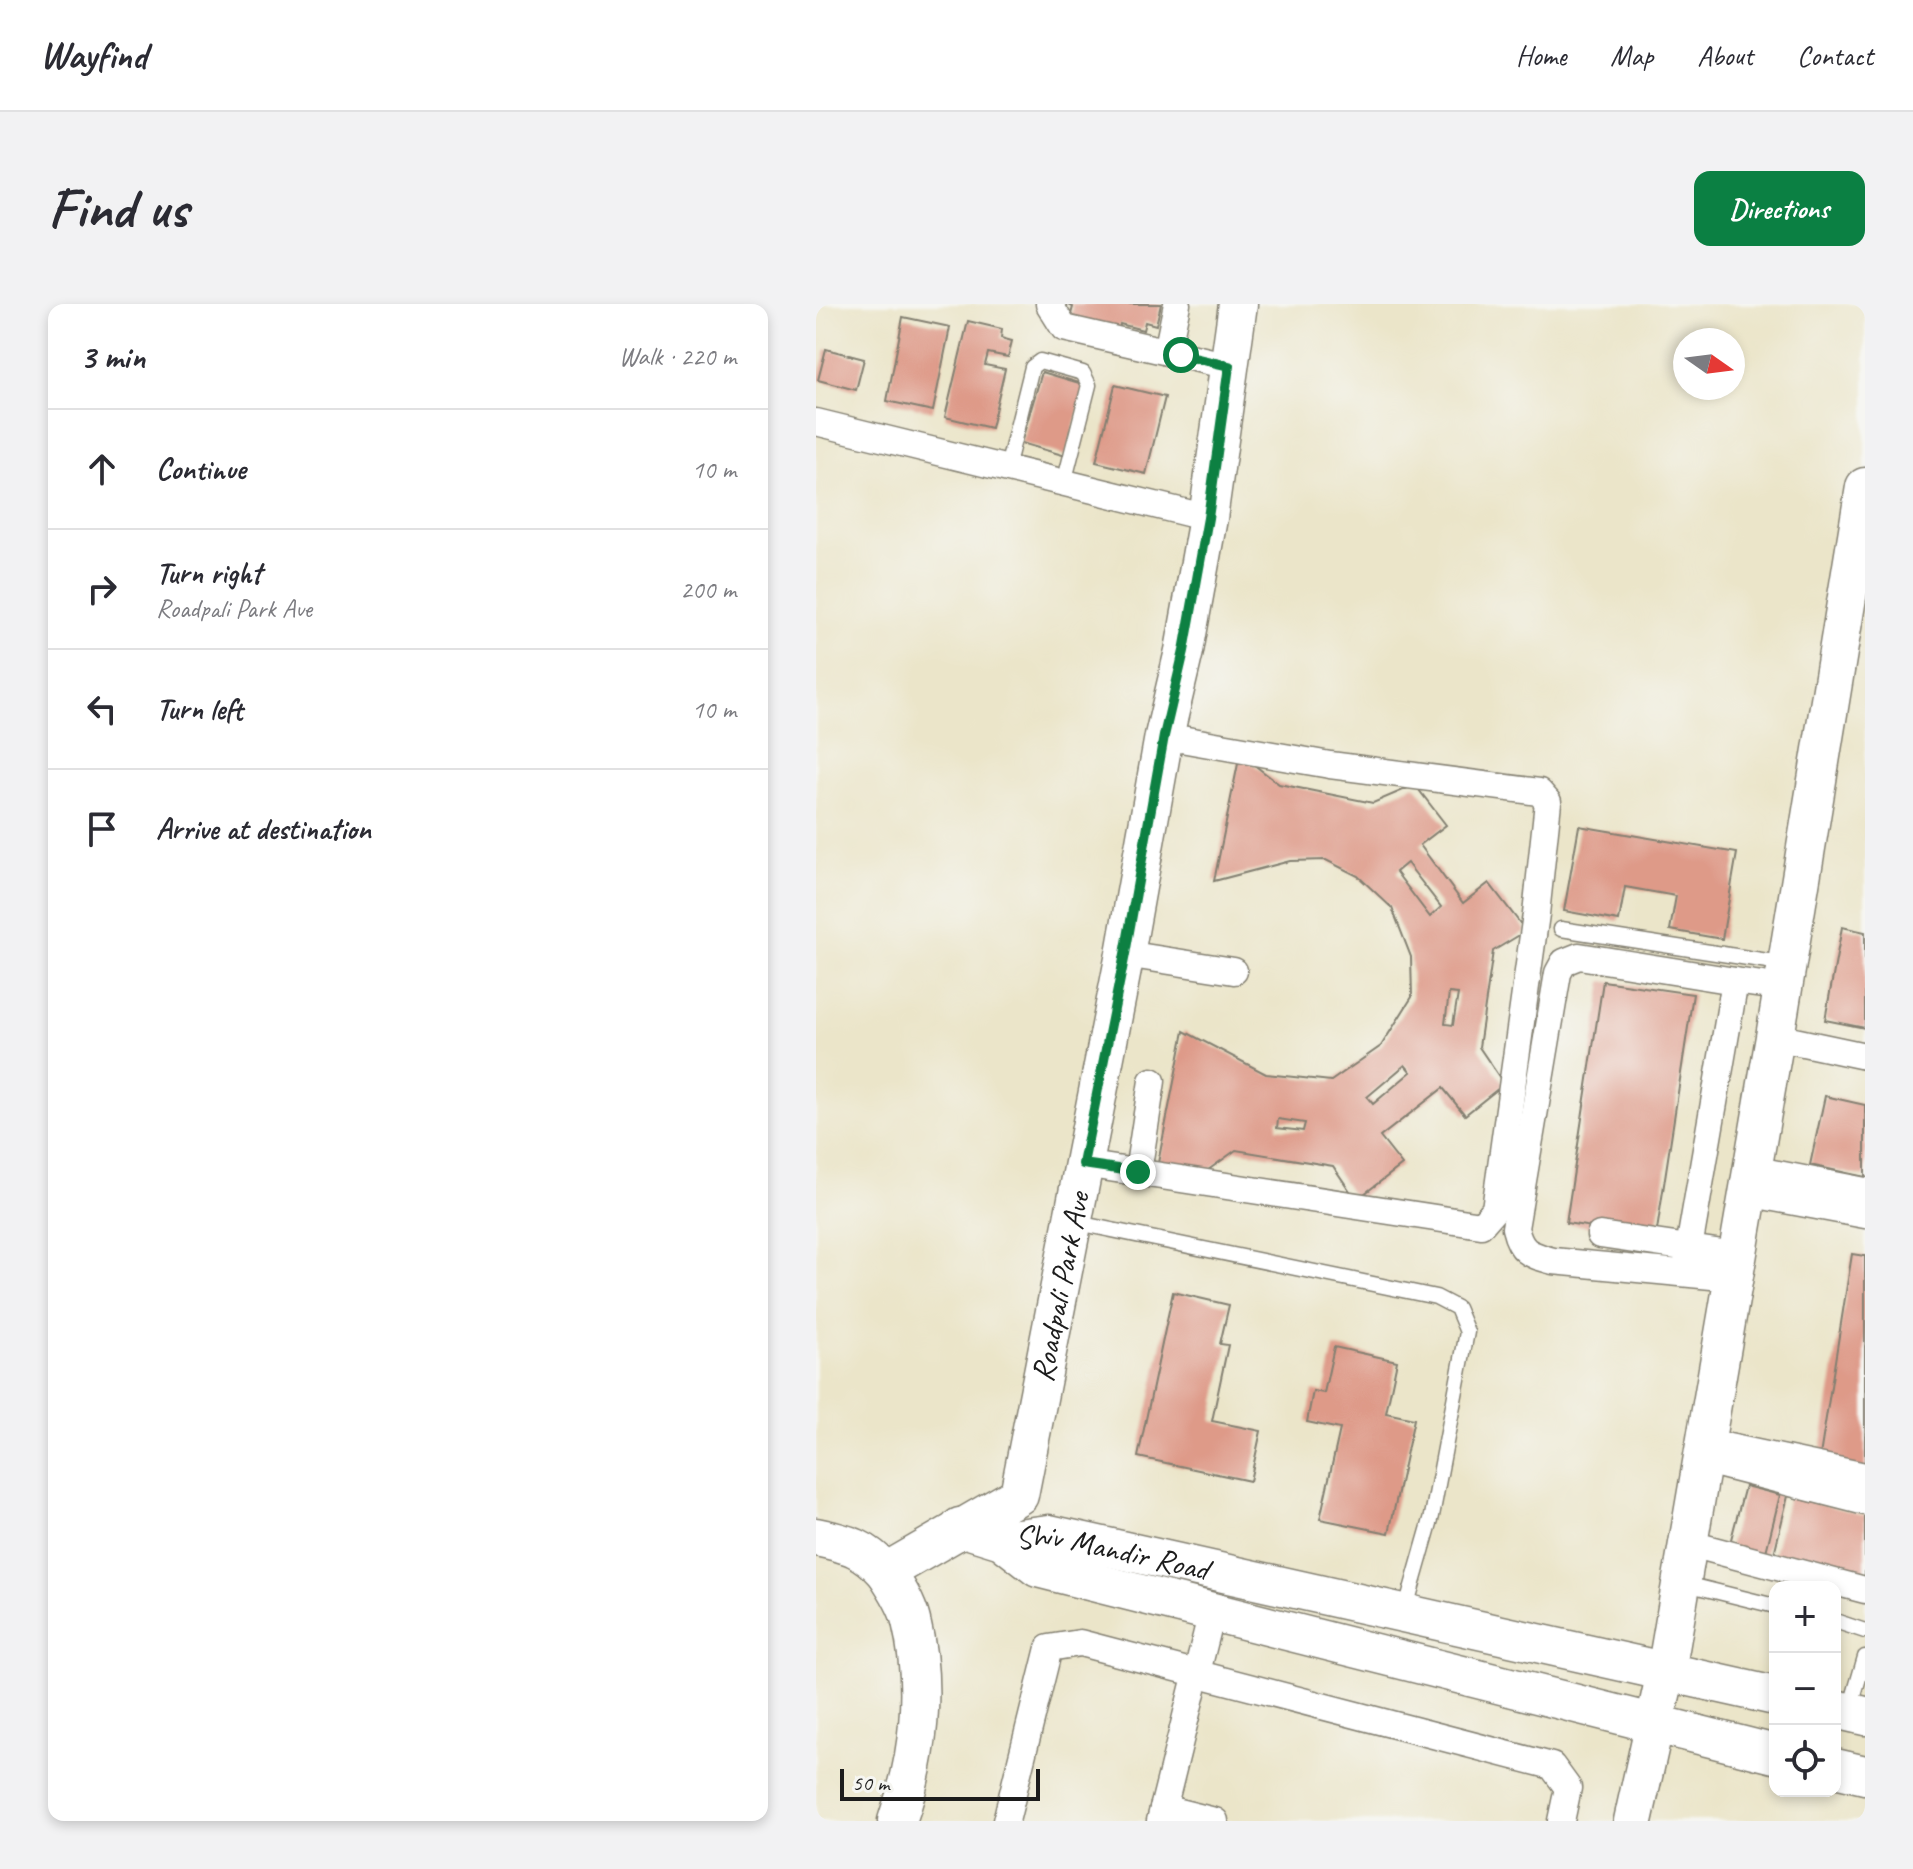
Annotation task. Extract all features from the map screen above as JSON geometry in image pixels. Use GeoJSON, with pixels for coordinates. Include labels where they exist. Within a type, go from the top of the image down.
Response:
{"type":"FeatureCollection","features":[{"type":"Feature","properties":{"kind":"street"},"geometry":{"type":"LineString","coordinates":[[1049,304],[1064,328],[1229,366]]}},
{"type":"Feature","properties":{"kind":"street"},"geometry":{"type":"LineString","coordinates":[[1167,352],[1177,304]]}},
{"type":"Feature","properties":{"kind":"street","name":"Roadpali Park Ave"},"geometry":{"type":"LineString","coordinates":[[960,1527],[1019,1495],[1125,954],[1164,736],[1184,651],[1208,518],[1238,304]]}},
{"type":"Feature","properties":{"kind":"street"},"geometry":{"type":"LineString","coordinates":[[816,422],[1208,518]]}},
{"type":"Feature","properties":{"kind":"street"},"geometry":{"type":"LineString","coordinates":[[1633,1821],[1666,1672],[1865,487]]}},
{"type":"Feature","properties":{"kind":"street"},"geometry":{"type":"LineString","coordinates":[[1083,1164],[1481,1225],[1495,1209],[1536,914],[1548,802],[1539,792],[1330,765],[1164,736]]}},
{"type":"Feature","properties":{"kind":"street"},"geometry":{"type":"LineString","coordinates":[[1125,954],[1234,971]]}},
{"type":"Feature","properties":{"kind":"street"},"geometry":{"type":"LineString","coordinates":[[1734,1267],[1687,1261],[1553,1261],[1532,1255],[1519,1245],[1515,1228],[1558,973],[1564,962],[1579,956],[1735,981],[1785,976]]}},
{"type":"Feature","properties":{"kind":"street"},"geometry":{"type":"LineString","coordinates":[[1687,1261],[1735,981]]}},
{"type":"Feature","properties":{"kind":"street"},"geometry":{"type":"LineString","coordinates":[[1775,1037],[1865,1056]]}},
{"type":"Feature","properties":{"kind":"street"},"geometry":{"type":"LineString","coordinates":[[1138,1172],[1152,1081]]}},
{"type":"Feature","properties":{"kind":"street"},"geometry":{"type":"LineString","coordinates":[[1750,1181],[1865,1191]]}},
{"type":"Feature","properties":{"kind":"street"},"geometry":{"type":"LineString","coordinates":[[1750,1181],[1865,1215]]}},
{"type":"Feature","properties":{"kind":"street"},"geometry":{"type":"LineString","coordinates":[[1600,1235],[1687,1261]]}},
{"type":"Feature","properties":{"kind":"street"},"geometry":{"type":"LineString","coordinates":[[1704,1451],[1865,1476]]}},
{"type":"Feature","properties":{"kind":"street"},"geometry":{"type":"LineString","coordinates":[[1704,1451],[1865,1502]]}},
{"type":"Feature","properties":{"kind":"street"},"geometry":{"type":"LineString","coordinates":[[886,1572],[960,1527],[1002,1540]]}},
{"type":"Feature","properties":{"kind":"street","name":"Shiv Mandir Road"},"geometry":{"type":"LineString","coordinates":[[1002,1540],[1049,1534],[1769,1695]]}},
{"type":"Feature","properties":{"kind":"street"},"geometry":{"type":"LineString","coordinates":[[816,1537],[852,1545],[871,1555],[886,1572],[911,1620],[918,1669],[919,1728],[906,1797],[897,1821]]}},
{"type":"Feature","properties":{"kind":"street","name":"Shiv Mandir Road"},"geometry":{"type":"LineString","coordinates":[[1002,1540],[1038,1568],[1769,1753]]}},
{"type":"Feature","properties":{"kind":"street"},"geometry":{"type":"LineString","coordinates":[[1687,1543],[1865,1590]]}},
{"type":"Feature","properties":{"kind":"street"},"geometry":{"type":"LineString","coordinates":[[1212,1612],[1162,1815],[1215,1821]]}},
{"type":"Feature","properties":{"kind":"street"},"geometry":{"type":"LineString","coordinates":[[1006,1821],[1049,1648],[1080,1643],[1552,1766],[1568,1788],[1561,1821]]}},
{"type":"Feature","properties":{"kind":"street"},"geometry":{"type":"LineString","coordinates":[[1841,1769],[1865,1775]]}},
{"type":"Feature","properties":{"kind":"lane"},"geometry":{"type":"LineString","coordinates":[[1007,468],[1032,367],[1040,361],[1083,373],[1089,385],[1064,483]]}},
{"type":"Feature","properties":{"kind":"lane"},"geometry":{"type":"LineString","coordinates":[[1561,929],[1785,976]]}},
{"type":"Feature","properties":{"kind":"lane"},"geometry":{"type":"LineString","coordinates":[[1073,1222],[1436,1297],[1457,1308],[1467,1332],[1432,1516],[1404,1613]]}},
{"type":"Feature","properties":{"kind":"lane"},"geometry":{"type":"LineString","coordinates":[[1680,1582],[1769,1604]]}},
{"type":"Feature","properties":{"kind":"lane"},"geometry":{"type":"LineString","coordinates":[[1841,1623],[1865,1631]]}},
{"type":"Feature","properties":{"kind":"lane"},"geometry":{"type":"LineString","coordinates":[[1850,1712],[1865,1657]]}},
{"type":"Feature","properties":{"kind":"building"},"geometry":{"type":"Polygon","coordinates":[[[1067,304],[1161,304],[1156,325],[1145,322],[1143,330],[1120,324],[1118,334],[1069,322],[1073,307],[1067,304]]]}},
{"type":"Feature","properties":{"kind":"building"},"geometry":{"type":"Polygon","coordinates":[[[903,317],[950,327],[933,411],[887,401],[903,317]]]}},
{"type":"Feature","properties":{"kind":"building"},"geometry":{"type":"Polygon","coordinates":[[[968,321],[1002,329],[1001,338],[1012,341],[1008,357],[988,353],[985,365],[1005,369],[991,428],[945,417],[968,321]]]}},
{"type":"Feature","properties":{"kind":"building"},"geometry":{"type":"Polygon","coordinates":[[[826,349],[864,359],[856,390],[818,380],[826,349]]]}},
{"type":"Feature","properties":{"kind":"building"},"geometry":{"type":"Polygon","coordinates":[[[1042,372],[1086,385],[1066,456],[1021,443],[1042,372]]]}},
{"type":"Feature","properties":{"kind":"building"},"geometry":{"type":"Polygon","coordinates":[[[1115,385],[1165,397],[1146,474],[1096,462],[1115,385]]]}},
{"type":"Feature","properties":{"kind":"building"},"geometry":{"type":"Polygon","coordinates":[[[1240,754],[1279,784],[1373,803],[1415,785],[1446,825],[1420,845],[1463,903],[1489,883],[1526,931],[1493,951],[1479,1047],[1504,1084],[1465,1115],[1443,1088],[1380,1137],[1402,1165],[1356,1200],[1333,1166],[1236,1150],[1204,1173],[1158,1163],[1184,1031],[1266,1074],[1331,1081],[1381,1046],[1412,997],[1411,957],[1392,908],[1358,876],[1326,860],[1290,861],[1214,881],[1240,754]],[[1407,863],[1396,872],[1430,917],[1441,907],[1407,863]],[[1449,993],[1445,1024],[1453,1025],[1458,994],[1449,993]],[[1405,1065],[1367,1097],[1373,1104],[1411,1072],[1405,1065]],[[1278,1119],[1277,1128],[1303,1131],[1305,1123],[1278,1119]]]}},
{"type":"Feature","properties":{"kind":"building"},"geometry":{"type":"Polygon","coordinates":[[[1579,826],[1737,853],[1722,939],[1670,930],[1676,896],[1625,887],[1619,921],[1564,911],[1579,826]]]}},
{"type":"Feature","properties":{"kind":"building"},"geometry":{"type":"Polygon","coordinates":[[[1842,927],[1865,932],[1865,1028],[1825,1020],[1842,927]]]}},
{"type":"Feature","properties":{"kind":"building"},"geometry":{"type":"Polygon","coordinates":[[[1603,981],[1693,994],[1656,1237],[1566,1223],[1603,981]]]}},
{"type":"Feature","properties":{"kind":"building"},"geometry":{"type":"Polygon","coordinates":[[[1825,1096],[1865,1105],[1865,1177],[1810,1165],[1825,1096]]]}},
{"type":"Feature","properties":{"kind":"building"},"geometry":{"type":"Polygon","coordinates":[[[1852,1254],[1865,1256],[1865,1469],[1819,1462],[1852,1254]]]}},
{"type":"Feature","properties":{"kind":"building"},"geometry":{"type":"Polygon","coordinates":[[[1173,1292],[1229,1305],[1220,1344],[1228,1345],[1212,1421],[1261,1431],[1250,1481],[1138,1457],[1173,1292]]]}},
{"type":"Feature","properties":{"kind":"building"},"geometry":{"type":"Polygon","coordinates":[[[1334,1347],[1397,1361],[1386,1413],[1414,1419],[1389,1533],[1320,1519],[1340,1429],[1307,1422],[1313,1391],[1324,1393],[1334,1347]]]}},
{"type":"Feature","properties":{"kind":"building"},"geometry":{"type":"Polygon","coordinates":[[[1745,1486],[1780,1495],[1765,1556],[1729,1547],[1745,1486]]]}},
{"type":"Feature","properties":{"kind":"building"},"geometry":{"type":"Polygon","coordinates":[[[1788,1496],[1865,1515],[1865,1577],[1774,1554],[1788,1496]]]}},
{"type":"Feature","properties":{"kind":"route"},"geometry":{"type":"LineString","coordinates":[[1138,1172],[1083,1164],[1164,736],[1184,651],[1208,518],[1229,366],[1181,355]]}}]}
